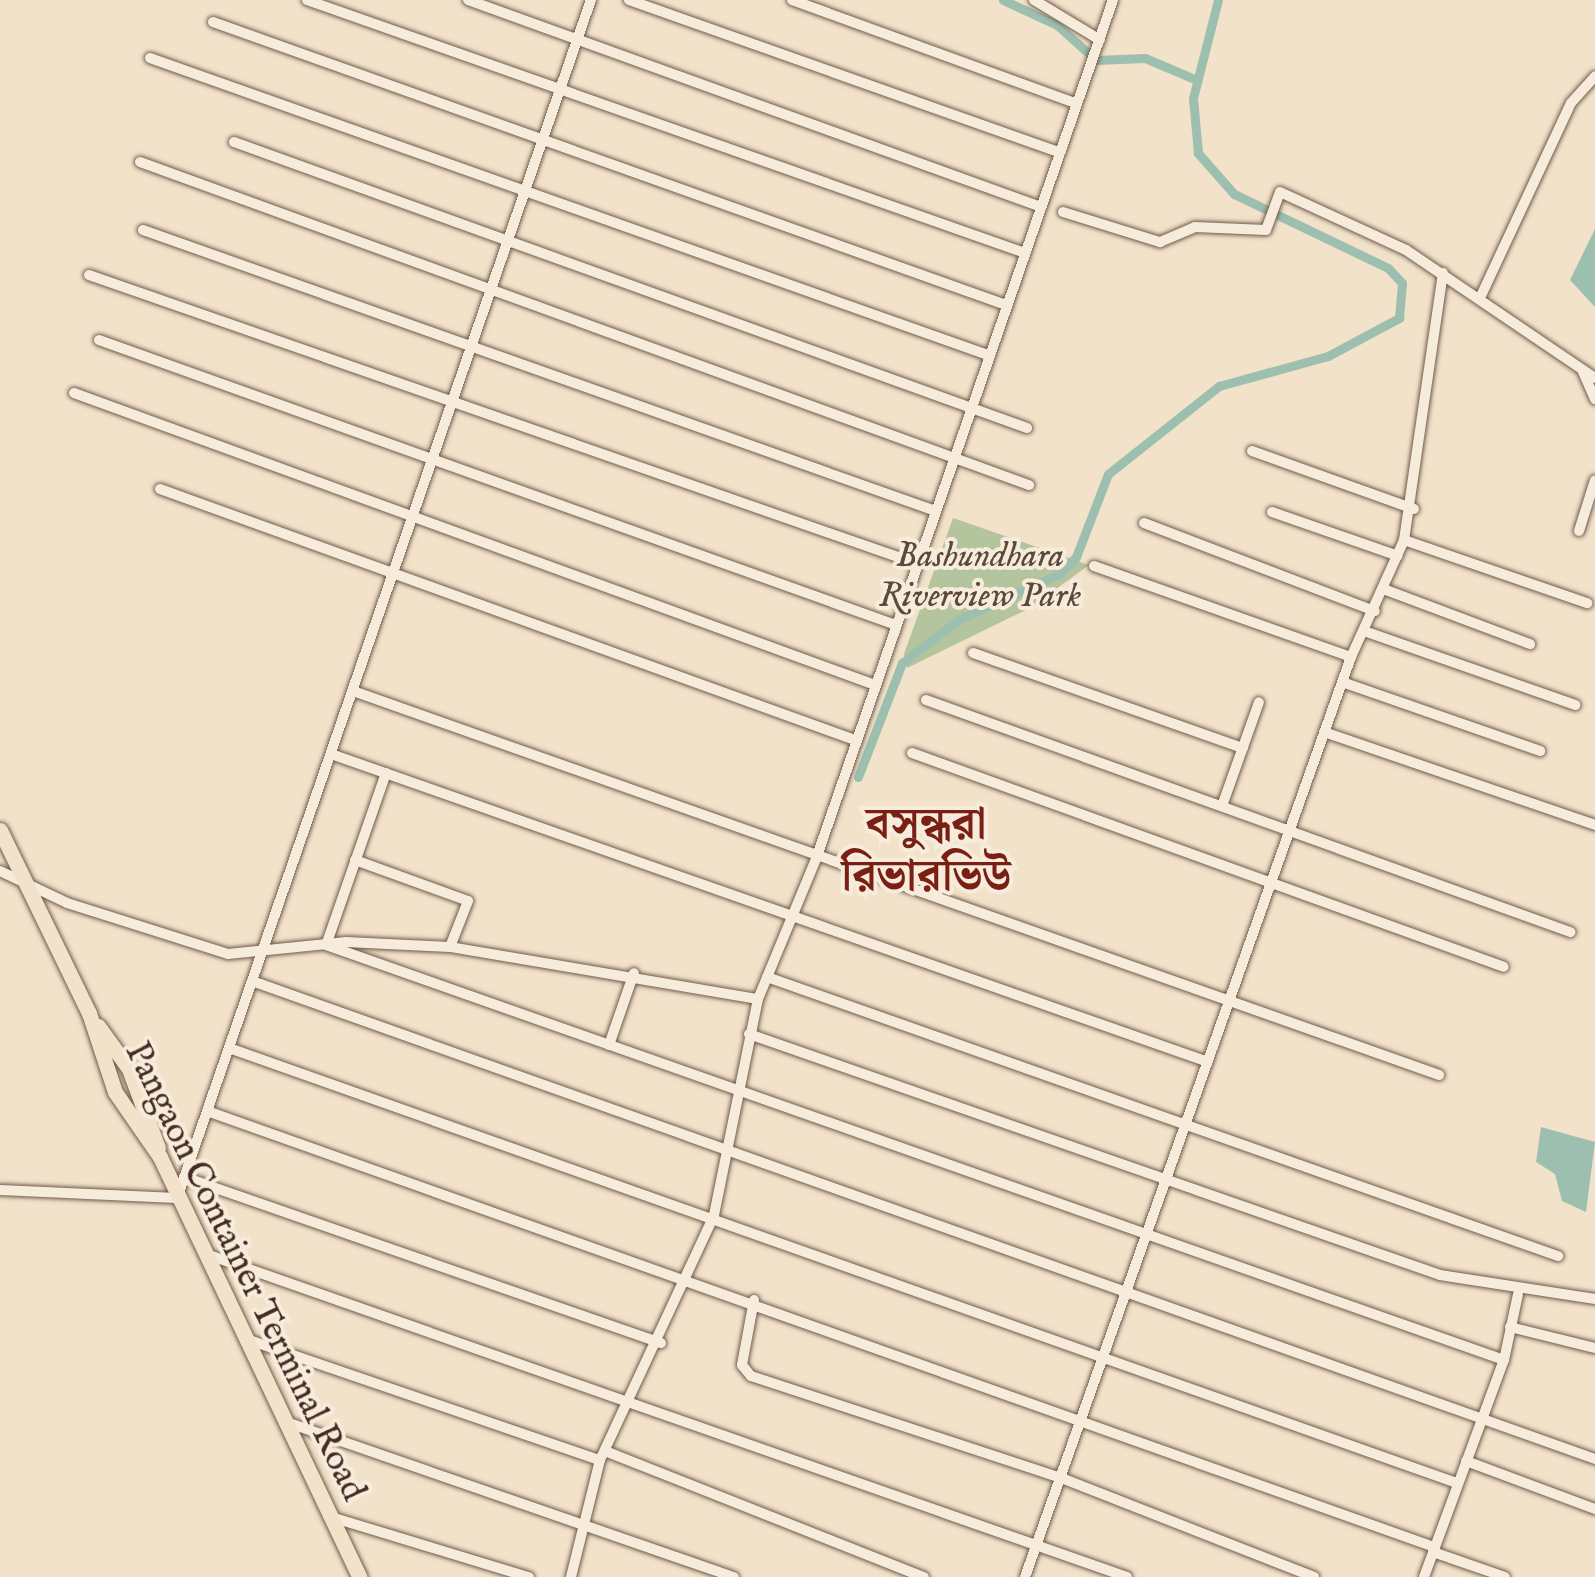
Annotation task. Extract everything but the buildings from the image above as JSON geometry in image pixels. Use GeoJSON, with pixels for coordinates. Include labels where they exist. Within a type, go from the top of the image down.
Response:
{"type":"FeatureCollection","features":[{"type":"Feature","properties":{"kind":"highway","name":"Pangaon Container Terminal Road"},"geometry":{"type":"LineString","coordinates":[[0,830],[89,1013],[129,1070],[177,1198],[359,1577]]}},
{"type":"Feature","properties":{"kind":"street"},"geometry":{"type":"LineString","coordinates":[[307,0],[1025,253]]}},
{"type":"Feature","properties":{"kind":"street"},"geometry":{"type":"LineString","coordinates":[[468,0],[1041,207]]}},
{"type":"Feature","properties":{"kind":"street"},"geometry":{"type":"LineString","coordinates":[[0,1190],[177,1198],[591,0]]}},
{"type":"Feature","properties":{"kind":"street"},"geometry":{"type":"LineString","coordinates":[[629,0],[1060,153]]}},
{"type":"Feature","properties":{"kind":"street"},"geometry":{"type":"LineString","coordinates":[[792,0],[1077,104]]}},
{"type":"Feature","properties":{"kind":"street"},"geometry":{"type":"LineString","coordinates":[[1034,0],[1100,40]]}},
{"type":"Feature","properties":{"kind":"street"},"geometry":{"type":"LineString","coordinates":[[571,1577],[603,1455],[626,1399],[661,1343],[692,1278],[714,1215],[732,1153],[758,999],[816,859],[852,739],[1112,0]]}},
{"type":"Feature","properties":{"kind":"street"},"geometry":{"type":"LineString","coordinates":[[213,22],[1006,306]]}},
{"type":"Feature","properties":{"kind":"street"},"geometry":{"type":"LineString","coordinates":[[150,58],[988,356]]}},
{"type":"Feature","properties":{"kind":"street"},"geometry":{"type":"LineString","coordinates":[[1480,298],[1554,136],[1595,76]]}},
{"type":"Feature","properties":{"kind":"street"},"geometry":{"type":"LineString","coordinates":[[234,142],[1027,428]]}},
{"type":"Feature","properties":{"kind":"street"},"geometry":{"type":"LineString","coordinates":[[140,162],[1029,485]]}},
{"type":"Feature","properties":{"kind":"street"},"geometry":{"type":"LineString","coordinates":[[1063,212],[1148,241],[1195,227],[1266,230],[1280,192],[1444,273],[1595,378]]}},
{"type":"Feature","properties":{"kind":"street"},"geometry":{"type":"LineString","coordinates":[[144,230],[934,510]]}},
{"type":"Feature","properties":{"kind":"street"},"geometry":{"type":"LineString","coordinates":[[1025,1577],[1350,657],[1386,590],[1414,510],[1419,402],[1444,273]]}},
{"type":"Feature","properties":{"kind":"street"},"geometry":{"type":"LineString","coordinates":[[89,275],[915,563]]}},
{"type":"Feature","properties":{"kind":"street"},"geometry":{"type":"LineString","coordinates":[[99,340],[893,624]]}},
{"type":"Feature","properties":{"kind":"street"},"geometry":{"type":"LineString","coordinates":[[1583,371],[1595,398]]}},
{"type":"Feature","properties":{"kind":"street"},"geometry":{"type":"LineString","coordinates":[[74,394],[872,684]]}},
{"type":"Feature","properties":{"kind":"street"},"geometry":{"type":"LineString","coordinates":[[1252,452],[1414,510]]}},
{"type":"Feature","properties":{"kind":"street"},"geometry":{"type":"LineString","coordinates":[[1579,531],[1595,480]]}},
{"type":"Feature","properties":{"kind":"street"},"geometry":{"type":"LineString","coordinates":[[160,489],[852,739]]}},
{"type":"Feature","properties":{"kind":"street"},"geometry":{"type":"LineString","coordinates":[[1272,512],[1398,556]]}},
{"type":"Feature","properties":{"kind":"street"},"geometry":{"type":"LineString","coordinates":[[1144,523],[1375,611]]}},
{"type":"Feature","properties":{"kind":"street"},"geometry":{"type":"LineString","coordinates":[[1404,540],[1587,603]]}},
{"type":"Feature","properties":{"kind":"street"},"geometry":{"type":"LineString","coordinates":[[1094,566],[1350,657]]}},
{"type":"Feature","properties":{"kind":"street"},"geometry":{"type":"LineString","coordinates":[[1386,590],[1530,644]]}},
{"type":"Feature","properties":{"kind":"street"},"geometry":{"type":"LineString","coordinates":[[1364,631],[1575,706]]}},
{"type":"Feature","properties":{"kind":"street"},"geometry":{"type":"LineString","coordinates":[[972,653],[1242,748]]}},
{"type":"Feature","properties":{"kind":"street"},"geometry":{"type":"LineString","coordinates":[[1342,682],[1540,751]]}},
{"type":"Feature","properties":{"kind":"street"},"geometry":{"type":"LineString","coordinates":[[352,690],[816,859],[1439,1075]]}},
{"type":"Feature","properties":{"kind":"street"},"geometry":{"type":"LineString","coordinates":[[926,700],[1570,932]]}},
{"type":"Feature","properties":{"kind":"street"},"geometry":{"type":"LineString","coordinates":[[1222,806],[1259,702]]}},
{"type":"Feature","properties":{"kind":"street"},"geometry":{"type":"LineString","coordinates":[[1324,732],[1595,825]]}},
{"type":"Feature","properties":{"kind":"street"},"geometry":{"type":"LineString","coordinates":[[330,754],[792,913],[1205,1062]]}},
{"type":"Feature","properties":{"kind":"street"},"geometry":{"type":"LineString","coordinates":[[912,754],[1504,966]]}},
{"type":"Feature","properties":{"kind":"street"},"geometry":{"type":"LineString","coordinates":[[326,945],[386,773]]}},
{"type":"Feature","properties":{"kind":"street"},"geometry":{"type":"LineString","coordinates":[[356,860],[468,901],[450,946]]}},
{"type":"Feature","properties":{"kind":"street"},"geometry":{"type":"LineString","coordinates":[[0,872],[204,949],[261,956],[326,945],[450,946],[634,973],[758,999]]}},
{"type":"Feature","properties":{"kind":"street"},"geometry":{"type":"LineString","coordinates":[[326,945],[1504,1360]]}},
{"type":"Feature","properties":{"kind":"street"},"geometry":{"type":"LineString","coordinates":[[609,1046],[634,973]]}},
{"type":"Feature","properties":{"kind":"street"},"geometry":{"type":"LineString","coordinates":[[767,977],[1184,1119],[1558,1256]]}},
{"type":"Feature","properties":{"kind":"street"},"geometry":{"type":"LineString","coordinates":[[252,981],[1595,1459]]}},
{"type":"Feature","properties":{"kind":"street"},"geometry":{"type":"LineString","coordinates":[[750,1034],[1518,1294],[1595,1299]]}},
{"type":"Feature","properties":{"kind":"street"},"geometry":{"type":"LineString","coordinates":[[229,1048],[714,1215],[1457,1483]]}},
{"type":"Feature","properties":{"kind":"street"},"geometry":{"type":"LineString","coordinates":[[207,1112],[754,1300],[1080,1417],[1505,1577]]}},
{"type":"Feature","properties":{"kind":"street"},"geometry":{"type":"LineString","coordinates":[[184,1177],[661,1343]]}},
{"type":"Feature","properties":{"kind":"street"},"geometry":{"type":"LineString","coordinates":[[206,1254],[1037,1542],[1127,1577]]}},
{"type":"Feature","properties":{"kind":"street"},"geometry":{"type":"LineString","coordinates":[[1424,1577],[1504,1360],[1518,1294]]}},
{"type":"Feature","properties":{"kind":"street"},"geometry":{"type":"LineString","coordinates":[[754,1300],[742,1365],[751,1376],[1060,1477],[1314,1577]]}},
{"type":"Feature","properties":{"kind":"street"},"geometry":{"type":"LineString","coordinates":[[1510,1327],[1595,1348]]}},
{"type":"Feature","properties":{"kind":"street"},"geometry":{"type":"LineString","coordinates":[[245,1339],[603,1455],[924,1577]]}},
{"type":"Feature","properties":{"kind":"street"},"geometry":{"type":"LineString","coordinates":[[286,1422],[734,1577]]}},
{"type":"Feature","properties":{"kind":"street"},"geometry":{"type":"LineString","coordinates":[[1466,1461],[1595,1509]]}},
{"type":"Feature","properties":{"kind":"street"},"geometry":{"type":"LineString","coordinates":[[332,1516],[529,1577]]}},
{"type":"Feature","properties":{"kind":"green space","name":"Bashundhara Riverview Park"},"geometry":{"type":"Polygon","coordinates":[[[953,518],[1089,565],[1030,608],[907,668],[904,654],[953,518]]]}},
{"type":"Feature","properties":{"kind":"shaded area"},"geometry":{"type":"Polygon","coordinates":[[[1595,229],[1595,307],[1570,280],[1595,229]]]}},
{"type":"Feature","properties":{"kind":"shaded area"},"geometry":{"type":"Polygon","coordinates":[[[1541,1127],[1595,1142],[1586,1212],[1562,1201],[1555,1174],[1536,1162],[1541,1127]]]}},
{"type":"Feature","properties":{"kind":"waterway"},"geometry":{"type":"LineString","coordinates":[[1003,0],[1057,25],[1096,60],[1145,58],[1197,80]]}},
{"type":"Feature","properties":{"kind":"waterway"},"geometry":{"type":"LineString","coordinates":[[858,777],[902,663],[958,620],[1059,574],[1076,557],[1108,474],[1219,386],[1328,356],[1399,318],[1402,283],[1388,268],[1234,194],[1198,153],[1193,98],[1218,0]]}},
{"type":"Feature","properties":{"kind":"district","name":"বসুন্ধরা রিভারভিউ"},"geometry":{"type":"Point","coordinates":[926,852]}}]}
